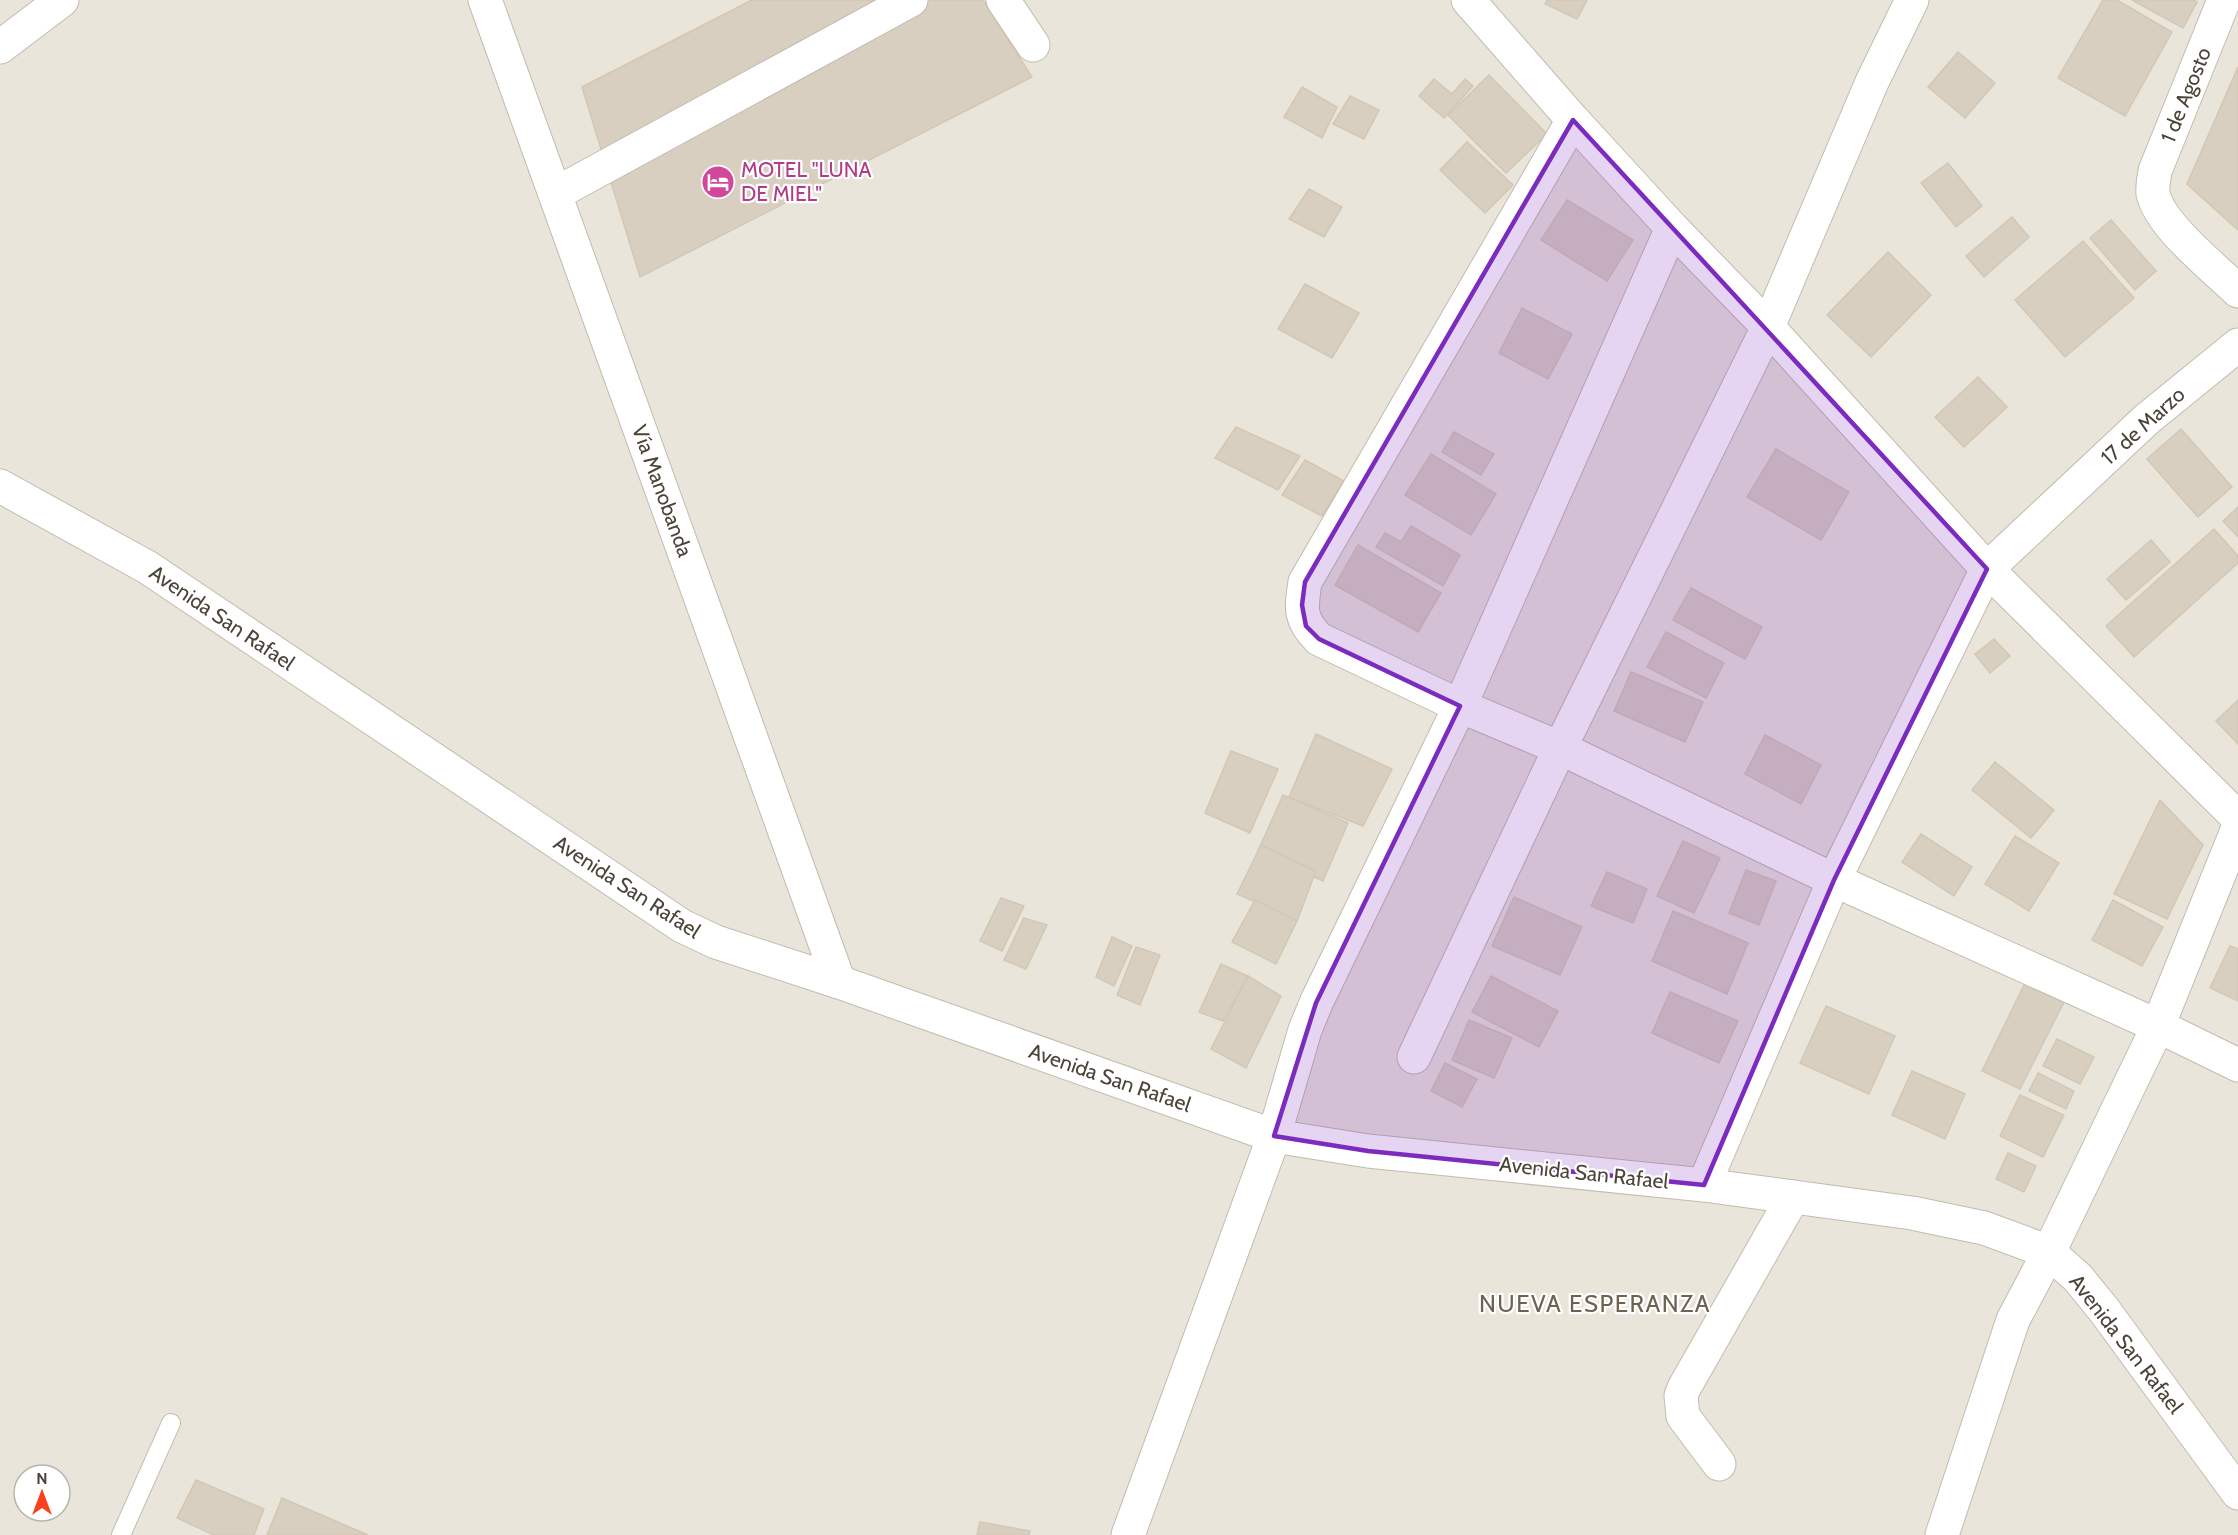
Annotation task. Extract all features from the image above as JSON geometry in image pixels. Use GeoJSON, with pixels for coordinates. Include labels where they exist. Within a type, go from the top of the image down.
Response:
{"type":"FeatureCollection","features":[{"type":"Feature","properties":{"kind":"street"},"geometry":{"type":"LineString","coordinates":[[0,47],[63,0]]}},
{"type":"Feature","properties":{"kind":"street","name":"Vía Manobanda"},"geometry":{"type":"LineString","coordinates":[[485,0],[839,982]]}},
{"type":"Feature","properties":{"kind":"street"},"geometry":{"type":"LineString","coordinates":[[555,194],[911,0]]}},
{"type":"Feature","properties":{"kind":"street"},"geometry":{"type":"LineString","coordinates":[[1003,0],[1033,45]]}},
{"type":"Feature","properties":{"kind":"street"},"geometry":{"type":"LineString","coordinates":[[1468,0],[1573,120],[1672,228],[1768,327],[1987,569],[2238,818]]}},
{"type":"Feature","properties":{"kind":"street"},"geometry":{"type":"LineString","coordinates":[[1414,1057],[1560,748],[1768,327],[1872,82],[1912,0]]}},
{"type":"Feature","properties":{"kind":"street","name":"1 de Agosto"},"geometry":{"type":"LineString","coordinates":[[2224,0],[2155,171],[2153,192],[2158,209],[2170,225],[2238,291]]}},
{"type":"Feature","properties":{"kind":"street"},"geometry":{"type":"LineString","coordinates":[[1573,120],[1305,582],[1302,605],[1306,626],[1319,639],[1460,706],[1560,748],[1834,880],[2158,1026],[2238,1065]]}},
{"type":"Feature","properties":{"kind":"street"},"geometry":{"type":"LineString","coordinates":[[1128,1535],[1274,1136],[1305,1030],[1316,1003],[1460,706],[1672,228]]}},
{"type":"Feature","properties":{"kind":"street","name":"17 de Marzo"},"geometry":{"type":"LineString","coordinates":[[1987,569],[2147,419],[2238,345]]}},
{"type":"Feature","properties":{"kind":"street","name":"Avenida San Rafael"},"geometry":{"type":"LineString","coordinates":[[0,486],[147,567],[682,926],[716,942],[839,982],[1274,1136],[1368,1151],[1704,1185],[1912,1213],[1984,1228],[2049,1252],[2078,1278],[2104,1310],[2238,1494]]}},
{"type":"Feature","properties":{"kind":"street"},"geometry":{"type":"LineString","coordinates":[[1704,1185],[1834,880],[1987,569]]}},
{"type":"Feature","properties":{"kind":"street"},"geometry":{"type":"LineString","coordinates":[[1942,1535],[2013,1320],[2049,1252],[2158,1026],[2238,828]]}},
{"type":"Feature","properties":{"kind":"street"},"geometry":{"type":"LineString","coordinates":[[1719,1464],[1683,1416],[1681,1396],[1793,1197]]}},
{"type":"Feature","properties":{"kind":"lane"},"geometry":{"type":"LineString","coordinates":[[120,1535],[171,1423]]}},
{"type":"Feature","properties":{"kind":"highlighted area"},"geometry":{"type":"Polygon","coordinates":[[[1573,120],[1987,569],[1834,880],[1704,1185],[1368,1151],[1274,1136],[1316,1003],[1460,706],[1319,639],[1306,626],[1302,605],[1305,582],[1573,120]]]}},
{"type":"Feature","properties":{"kind":"shaded area"},"geometry":{"type":"Polygon","coordinates":[[[0,0],[2238,0],[2238,1535],[0,1535],[0,0]]]}},
{"type":"Feature","properties":{"kind":"building","name":"MOTEL \"LUNA DE MIEL\""},"geometry":{"type":"Polygon","coordinates":[[[752,0],[983,0],[1032,77],[640,277],[582,87],[752,0]]]}},
{"type":"Feature","properties":{"kind":"building"},"geometry":{"type":"Polygon","coordinates":[[[1547,0],[1587,0],[1577,19],[1545,4],[1547,0]]]}},
{"type":"Feature","properties":{"kind":"building"},"geometry":{"type":"Polygon","coordinates":[[[2103,0],[2117,0],[2172,32],[2125,116],[2058,78],[2103,0]]]}},
{"type":"Feature","properties":{"kind":"building"},"geometry":{"type":"Polygon","coordinates":[[[2132,0],[2193,0],[2197,2],[2183,28],[2132,0]]]}},
{"type":"Feature","properties":{"kind":"building"},"geometry":{"type":"Polygon","coordinates":[[[1958,52],[1995,83],[1965,118],[1928,87],[1958,52]]]}},
{"type":"Feature","properties":{"kind":"building"},"geometry":{"type":"Polygon","coordinates":[[[2238,67],[2238,230],[2187,184],[2238,67]]]}},
{"type":"Feature","properties":{"kind":"building"},"geometry":{"type":"Polygon","coordinates":[[[1489,75],[1547,134],[1506,173],[1448,115],[1489,75]]]}},
{"type":"Feature","properties":{"kind":"building"},"geometry":{"type":"Polygon","coordinates":[[[1434,79],[1452,94],[1465,79],[1473,86],[1444,118],[1419,96],[1434,79]]]}},
{"type":"Feature","properties":{"kind":"building"},"geometry":{"type":"Polygon","coordinates":[[[1302,87],[1337,107],[1322,138],[1284,117],[1302,87]]]}},
{"type":"Feature","properties":{"kind":"building"},"geometry":{"type":"Polygon","coordinates":[[[1350,96],[1379,110],[1364,139],[1333,124],[1350,96]]]}},
{"type":"Feature","properties":{"kind":"building"},"geometry":{"type":"Polygon","coordinates":[[[1467,142],[1513,185],[1485,213],[1440,170],[1467,142]]]}},
{"type":"Feature","properties":{"kind":"building"},"geometry":{"type":"Polygon","coordinates":[[[1948,163],[1982,206],[1956,227],[1921,183],[1948,163]]]}},
{"type":"Feature","properties":{"kind":"building"},"geometry":{"type":"Polygon","coordinates":[[[1309,189],[1342,207],[1324,237],[1289,219],[1309,189]]]}},
{"type":"Feature","properties":{"kind":"building"},"geometry":{"type":"Polygon","coordinates":[[[1567,200],[1633,240],[1607,281],[1541,240],[1567,200]]]}},
{"type":"Feature","properties":{"kind":"building"},"geometry":{"type":"Polygon","coordinates":[[[2012,217],[2029,237],[1984,277],[1966,256],[2012,217]]]}},
{"type":"Feature","properties":{"kind":"building"},"geometry":{"type":"Polygon","coordinates":[[[2111,220],[2156,271],[2135,290],[2090,238],[2111,220]]]}},
{"type":"Feature","properties":{"kind":"building"},"geometry":{"type":"Polygon","coordinates":[[[2083,241],[2134,298],[2065,357],[2015,300],[2083,241]]]}},
{"type":"Feature","properties":{"kind":"building"},"geometry":{"type":"Polygon","coordinates":[[[1888,252],[1931,295],[1871,357],[1827,315],[1888,252]]]}},
{"type":"Feature","properties":{"kind":"building"},"geometry":{"type":"Polygon","coordinates":[[[1305,284],[1359,313],[1332,358],[1278,329],[1305,284]]]}},
{"type":"Feature","properties":{"kind":"building"},"geometry":{"type":"Polygon","coordinates":[[[1522,308],[1572,334],[1548,379],[1499,353],[1522,308]]]}},
{"type":"Feature","properties":{"kind":"building"},"geometry":{"type":"Polygon","coordinates":[[[1978,377],[2007,407],[1964,447],[1935,417],[1978,377]]]}},
{"type":"Feature","properties":{"kind":"building"},"geometry":{"type":"Polygon","coordinates":[[[1236,427],[1300,456],[1278,490],[1215,458],[1236,427]]]}},
{"type":"Feature","properties":{"kind":"building"},"geometry":{"type":"Polygon","coordinates":[[[2181,429],[2232,487],[2198,517],[2147,459],[2181,429]]]}},
{"type":"Feature","properties":{"kind":"building"},"geometry":{"type":"Polygon","coordinates":[[[1454,432],[1494,454],[1481,475],[1442,452],[1454,432]]]}},
{"type":"Feature","properties":{"kind":"building"},"geometry":{"type":"Polygon","coordinates":[[[1776,449],[1849,492],[1821,540],[1747,497],[1776,449]]]}},
{"type":"Feature","properties":{"kind":"building"},"geometry":{"type":"Polygon","coordinates":[[[1431,454],[1496,494],[1471,535],[1405,495],[1431,454]]]}},
{"type":"Feature","properties":{"kind":"building"},"geometry":{"type":"Polygon","coordinates":[[[1305,460],[1344,481],[1322,516],[1282,495],[1305,460]]]}},
{"type":"Feature","properties":{"kind":"building"},"geometry":{"type":"Polygon","coordinates":[[[2238,507],[2238,537],[2223,521],[2238,507]]]}},
{"type":"Feature","properties":{"kind":"building"},"geometry":{"type":"Polygon","coordinates":[[[1411,526],[1460,555],[1443,586],[1376,547],[1385,533],[1401,542],[1411,526]]]}},
{"type":"Feature","properties":{"kind":"building"},"geometry":{"type":"Polygon","coordinates":[[[2214,529],[2238,556],[2238,563],[2134,657],[2106,626],[2214,529]]]}},
{"type":"Feature","properties":{"kind":"building"},"geometry":{"type":"Polygon","coordinates":[[[2151,540],[2170,562],[2126,600],[2107,579],[2151,540]]]}},
{"type":"Feature","properties":{"kind":"building"},"geometry":{"type":"Polygon","coordinates":[[[1358,545],[1441,593],[1418,632],[1335,585],[1358,545]]]}},
{"type":"Feature","properties":{"kind":"building"},"geometry":{"type":"Polygon","coordinates":[[[1691,588],[1762,627],[1745,659],[1673,620],[1691,588]]]}},
{"type":"Feature","properties":{"kind":"building"},"geometry":{"type":"Polygon","coordinates":[[[1666,632],[1724,663],[1706,698],[1647,667],[1666,632]]]}},
{"type":"Feature","properties":{"kind":"building"},"geometry":{"type":"Polygon","coordinates":[[[1994,639],[2010,656],[1990,673],[1975,654],[1994,639]]]}},
{"type":"Feature","properties":{"kind":"building"},"geometry":{"type":"Polygon","coordinates":[[[1631,672],[1703,702],[1685,742],[1614,711],[1631,672]]]}},
{"type":"Feature","properties":{"kind":"building"},"geometry":{"type":"Polygon","coordinates":[[[2238,700],[2238,744],[2216,721],[2238,700]]]}},
{"type":"Feature","properties":{"kind":"building"},"geometry":{"type":"Polygon","coordinates":[[[1316,734],[1392,769],[1363,826],[1289,797],[1316,734]]]}},
{"type":"Feature","properties":{"kind":"building"},"geometry":{"type":"Polygon","coordinates":[[[1765,735],[1821,765],[1801,804],[1745,774],[1765,735]]]}},
{"type":"Feature","properties":{"kind":"building"},"geometry":{"type":"Polygon","coordinates":[[[1231,751],[1278,769],[1250,833],[1205,813],[1231,751]]]}},
{"type":"Feature","properties":{"kind":"building"},"geometry":{"type":"Polygon","coordinates":[[[1995,762],[2054,810],[2031,838],[1972,790],[1995,762]]]}},
{"type":"Feature","properties":{"kind":"building"},"geometry":{"type":"Polygon","coordinates":[[[1283,795],[1348,823],[1323,881],[1258,851],[1283,795]]]}},
{"type":"Feature","properties":{"kind":"building"},"geometry":{"type":"Polygon","coordinates":[[[2160,800],[2203,845],[2167,919],[2114,894],[2160,800]]]}},
{"type":"Feature","properties":{"kind":"building"},"geometry":{"type":"Polygon","coordinates":[[[1921,834],[1972,867],[1954,896],[1902,862],[1921,834]]]}},
{"type":"Feature","properties":{"kind":"building"},"geometry":{"type":"Polygon","coordinates":[[[2015,836],[2059,863],[2029,911],[1985,884],[2015,836]]]}},
{"type":"Feature","properties":{"kind":"building"},"geometry":{"type":"Polygon","coordinates":[[[1683,841],[1720,858],[1694,913],[1657,896],[1683,841]]]}},
{"type":"Feature","properties":{"kind":"building"},"geometry":{"type":"Polygon","coordinates":[[[1261,845],[1316,871],[1297,921],[1237,894],[1261,845]]]}},
{"type":"Feature","properties":{"kind":"building"},"geometry":{"type":"Polygon","coordinates":[[[1746,870],[1776,881],[1759,925],[1729,913],[1746,870]]]}},
{"type":"Feature","properties":{"kind":"building"},"geometry":{"type":"Polygon","coordinates":[[[1607,872],[1647,889],[1633,923],[1591,906],[1607,872]]]}},
{"type":"Feature","properties":{"kind":"building"},"geometry":{"type":"Polygon","coordinates":[[[1514,897],[1582,927],[1560,975],[1492,946],[1514,897]]]}},
{"type":"Feature","properties":{"kind":"building"},"geometry":{"type":"Polygon","coordinates":[[[1001,898],[1024,906],[1002,951],[980,941],[1001,898]]]}},
{"type":"Feature","properties":{"kind":"building"},"geometry":{"type":"Polygon","coordinates":[[[1255,900],[1297,921],[1276,964],[1232,942],[1255,900]]]}},
{"type":"Feature","properties":{"kind":"building"},"geometry":{"type":"Polygon","coordinates":[[[2113,900],[2163,927],[2142,966],[2092,940],[2113,900]]]}},
{"type":"Feature","properties":{"kind":"building"},"geometry":{"type":"Polygon","coordinates":[[[1673,911],[1748,943],[1727,994],[1652,961],[1673,911]]]}},
{"type":"Feature","properties":{"kind":"building"},"geometry":{"type":"Polygon","coordinates":[[[1024,918],[1047,925],[1026,969],[1004,960],[1024,918]]]}},
{"type":"Feature","properties":{"kind":"building"},"geometry":{"type":"Polygon","coordinates":[[[1112,937],[1132,946],[1114,986],[1096,977],[1112,937]]]}},
{"type":"Feature","properties":{"kind":"building"},"geometry":{"type":"Polygon","coordinates":[[[2230,946],[2238,949],[2238,1001],[2210,988],[2230,946]]]}},
{"type":"Feature","properties":{"kind":"building"},"geometry":{"type":"Polygon","coordinates":[[[1136,947],[1160,955],[1140,1005],[1117,995],[1136,947]]]}},
{"type":"Feature","properties":{"kind":"building"},"geometry":{"type":"Polygon","coordinates":[[[1221,964],[1248,976],[1223,1021],[1199,1012],[1221,964]]]}},
{"type":"Feature","properties":{"kind":"building"},"geometry":{"type":"Polygon","coordinates":[[[1248,976],[1281,996],[1246,1068],[1211,1049],[1248,976]]]}},
{"type":"Feature","properties":{"kind":"building"},"geometry":{"type":"Polygon","coordinates":[[[1491,976],[1558,1011],[1539,1047],[1472,1012],[1491,976]]]}},
{"type":"Feature","properties":{"kind":"building"},"geometry":{"type":"Polygon","coordinates":[[[2025,983],[2064,1002],[2020,1089],[1982,1071],[2025,983]]]}},
{"type":"Feature","properties":{"kind":"building"},"geometry":{"type":"Polygon","coordinates":[[[1670,992],[1738,1021],[1719,1063],[1652,1033],[1670,992]]]}},
{"type":"Feature","properties":{"kind":"building"},"geometry":{"type":"Polygon","coordinates":[[[1826,1006],[1895,1036],[1869,1094],[1800,1063],[1826,1006]]]}},
{"type":"Feature","properties":{"kind":"building"},"geometry":{"type":"Polygon","coordinates":[[[1469,1020],[1512,1038],[1494,1078],[1452,1060],[1469,1020]]]}},
{"type":"Feature","properties":{"kind":"building"},"geometry":{"type":"Polygon","coordinates":[[[2057,1039],[2094,1057],[2080,1084],[2043,1066],[2057,1039]]]}},
{"type":"Feature","properties":{"kind":"building"},"geometry":{"type":"Polygon","coordinates":[[[1445,1063],[1477,1079],[1462,1107],[1431,1091],[1445,1063]]]}},
{"type":"Feature","properties":{"kind":"building"},"geometry":{"type":"Polygon","coordinates":[[[1912,1071],[1965,1094],[1945,1139],[1892,1115],[1912,1071]]]}},
{"type":"Feature","properties":{"kind":"building"},"geometry":{"type":"Polygon","coordinates":[[[2038,1073],[2074,1091],[2066,1109],[2029,1091],[2038,1073]]]}},
{"type":"Feature","properties":{"kind":"building"},"geometry":{"type":"Polygon","coordinates":[[[2020,1095],[2064,1115],[2043,1157],[2000,1136],[2020,1095]]]}},
{"type":"Feature","properties":{"kind":"building"},"geometry":{"type":"Polygon","coordinates":[[[2008,1153],[2036,1166],[2024,1192],[1996,1179],[2008,1153]]]}},
{"type":"Feature","properties":{"kind":"building"},"geometry":{"type":"Polygon","coordinates":[[[196,1480],[264,1509],[254,1535],[214,1535],[177,1518],[196,1480]]]}},
{"type":"Feature","properties":{"kind":"building"},"geometry":{"type":"Polygon","coordinates":[[[282,1498],[368,1535],[267,1535],[282,1498]]]}},
{"type":"Feature","properties":{"kind":"building"},"geometry":{"type":"Polygon","coordinates":[[[980,1522],[1030,1531],[1029,1535],[977,1535],[980,1522]]]}},
{"type":"Feature","properties":{"kind":"place","name":"MOTEL \"LUNA DE MIEL\""},"geometry":{"type":"Point","coordinates":[718,182]}},
{"type":"Feature","properties":{"kind":"district","name":"NUEVA ESPERANZA"},"geometry":{"type":"Point","coordinates":[1595,1304]}}]}
